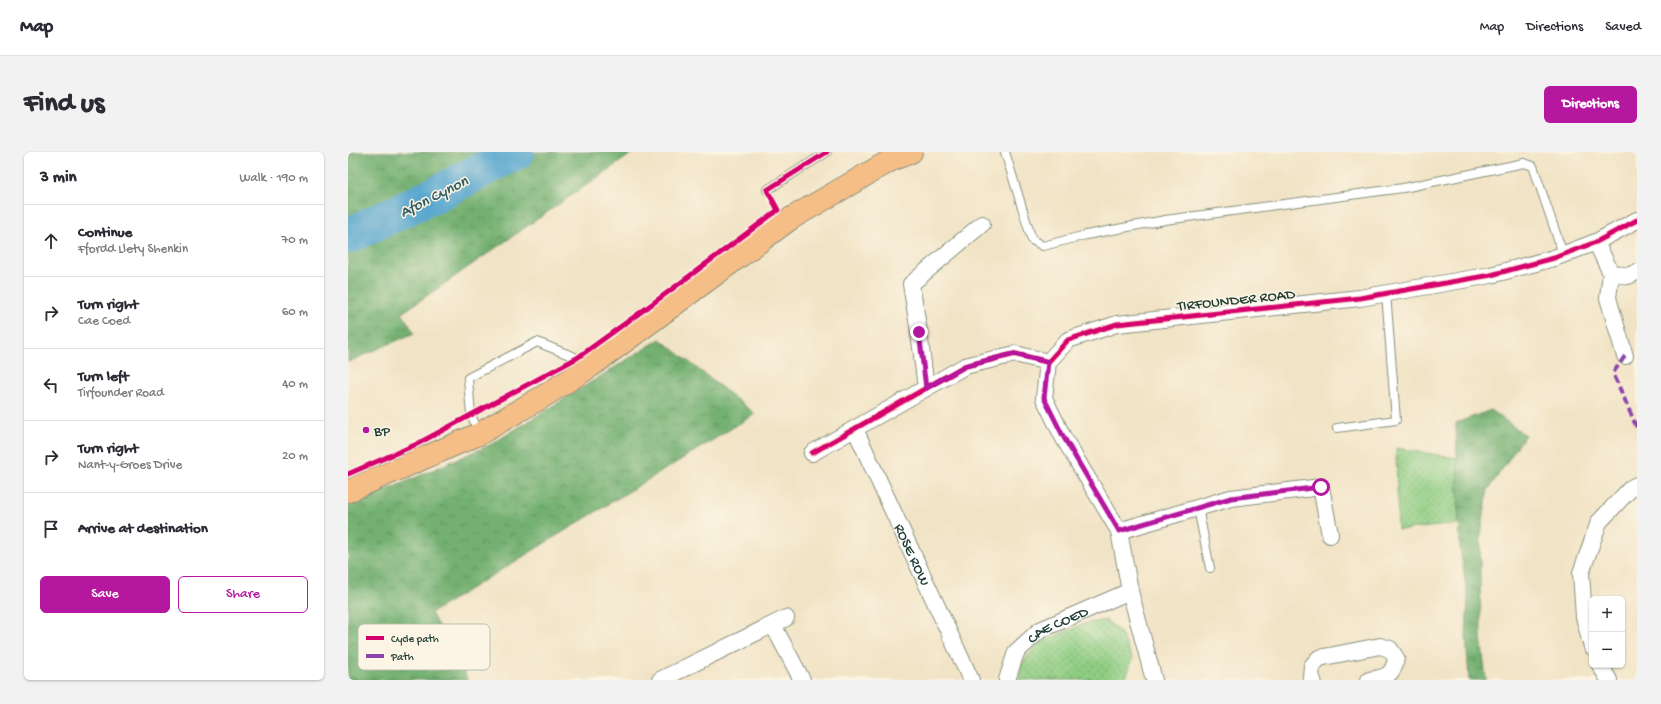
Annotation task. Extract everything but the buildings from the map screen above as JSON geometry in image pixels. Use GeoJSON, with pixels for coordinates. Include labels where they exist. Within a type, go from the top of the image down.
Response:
{"type":"FeatureCollection","features":[{"type":"Feature","properties":{"kind":"main road"},"geometry":{"type":"LineString","coordinates":[[348,491],[479,434],[591,366],[790,219],[893,160],[911,152]]}},
{"type":"Feature","properties":{"kind":"street","name":"TIRFOUNDER ROAD"},"geometry":{"type":"LineString","coordinates":[[1048,362],[1068,340],[1117,324],[1352,299],[1491,275],[1563,254],[1596,242],[1637,220]]}},
{"type":"Feature","properties":{"kind":"street"},"geometry":{"type":"LineString","coordinates":[[926,388],[911,284],[982,224]]}},
{"type":"Feature","properties":{"kind":"street"},"geometry":{"type":"LineString","coordinates":[[1596,242],[1611,273],[1608,298],[1625,356]]}},
{"type":"Feature","properties":{"kind":"street"},"geometry":{"type":"LineString","coordinates":[[1611,273],[1628,276],[1637,272]]}},
{"type":"Feature","properties":{"kind":"street"},"geometry":{"type":"LineString","coordinates":[[812,453],[965,366],[1014,354],[1048,362],[1044,398],[1063,436],[1119,531],[1130,591],[1154,680]]}},
{"type":"Feature","properties":{"kind":"street","name":"ROSE ROW"},"geometry":{"type":"LineString","coordinates":[[855,429],[971,680]]}},
{"type":"Feature","properties":{"kind":"street"},"geometry":{"type":"LineString","coordinates":[[1589,636],[1584,617],[1581,573],[1599,522],[1631,488],[1637,485]]}},
{"type":"Feature","properties":{"kind":"street"},"geometry":{"type":"LineString","coordinates":[[1119,531],[1231,498],[1321,487],[1330,535]]}},
{"type":"Feature","properties":{"kind":"street","name":"CAE COED"},"geometry":{"type":"LineString","coordinates":[[1006,680],[1016,652],[1040,630],[1130,591]]}},
{"type":"Feature","properties":{"kind":"street"},"geometry":{"type":"LineString","coordinates":[[660,680],[780,622],[802,680]]}},
{"type":"Feature","properties":{"kind":"street"},"geometry":{"type":"LineString","coordinates":[[1313,680],[1311,677],[1312,666],[1319,658],[1380,646],[1390,649],[1396,658],[1394,669],[1386,676],[1369,680]]}},
{"type":"Feature","properties":{"kind":"street"},"geometry":{"type":"LineString","coordinates":[[1602,668],[1609,680]]}},
{"type":"Feature","properties":{"kind":"lane"},"geometry":{"type":"LineString","coordinates":[[767,190],[827,152]]}},
{"type":"Feature","properties":{"kind":"lane"},"geometry":{"type":"LineString","coordinates":[[1005,152],[1032,240],[1043,246],[1165,220],[1403,188],[1524,162],[1534,166],[1563,254]]}},
{"type":"Feature","properties":{"kind":"lane"},"geometry":{"type":"LineString","coordinates":[[1337,428],[1396,420],[1386,293]]}},
{"type":"Feature","properties":{"kind":"lane"},"geometry":{"type":"LineString","coordinates":[[479,434],[472,415],[468,378],[537,342],[577,358],[591,366]]}},
{"type":"Feature","properties":{"kind":"lane"},"geometry":{"type":"LineString","coordinates":[[1198,508],[1210,568]]}},
{"type":"Feature","properties":{"kind":"green space"},"geometry":{"type":"Polygon","coordinates":[[[348,152],[634,152],[402,313],[414,333],[348,362],[348,152]]]}},
{"type":"Feature","properties":{"kind":"green space"},"geometry":{"type":"Polygon","coordinates":[[[660,339],[755,414],[431,613],[437,624],[358,624],[358,670],[462,670],[468,680],[348,680],[348,507],[492,444],[660,339]]]}},
{"type":"Feature","properties":{"kind":"green space"},"geometry":{"type":"Polygon","coordinates":[[[1491,410],[1525,435],[1488,490],[1481,534],[1480,571],[1481,636],[1486,680],[1469,680],[1466,635],[1468,599],[1460,548],[1456,423],[1491,410]]]}},
{"type":"Feature","properties":{"kind":"green space"},"geometry":{"type":"Polygon","coordinates":[[[1396,448],[1457,458],[1459,524],[1398,530],[1396,448]]]}},
{"type":"Feature","properties":{"kind":"green space"},"geometry":{"type":"Polygon","coordinates":[[[1106,620],[1120,632],[1133,659],[1125,680],[1019,680],[1022,663],[1037,644],[1083,624],[1106,620]]]}},
{"type":"Feature","properties":{"kind":"waterway","name":"Afon Cynon"},"geometry":{"type":"LineString","coordinates":[[348,236],[436,194],[516,152]]}},
{"type":"Feature","properties":{"kind":"marked path"},"geometry":{"type":"LineString","coordinates":[[1625,356],[1613,373],[1637,428]]}},
{"type":"Feature","properties":{"kind":"cycle path"},"geometry":{"type":"LineString","coordinates":[[348,474],[417,444],[577,358],[778,210],[767,190],[827,152]]}},
{"type":"Feature","properties":{"kind":"cycle path"},"geometry":{"type":"LineString","coordinates":[[812,453],[965,366],[1015,354],[1048,362],[1068,340],[1117,324],[1360,298],[1491,275],[1554,258],[1596,242],[1637,220]]}},
{"type":"Feature","properties":{"kind":"place","name":"BP"},"geometry":{"type":"Point","coordinates":[366,430]}},
{"type":"Feature","properties":{"kind":"route"},"geometry":{"type":"LineString","coordinates":[[919,332],[926,388],[965,366],[1014,354],[1048,362],[1044,398],[1063,436],[1119,531],[1231,498],[1321,487]]}}]}
